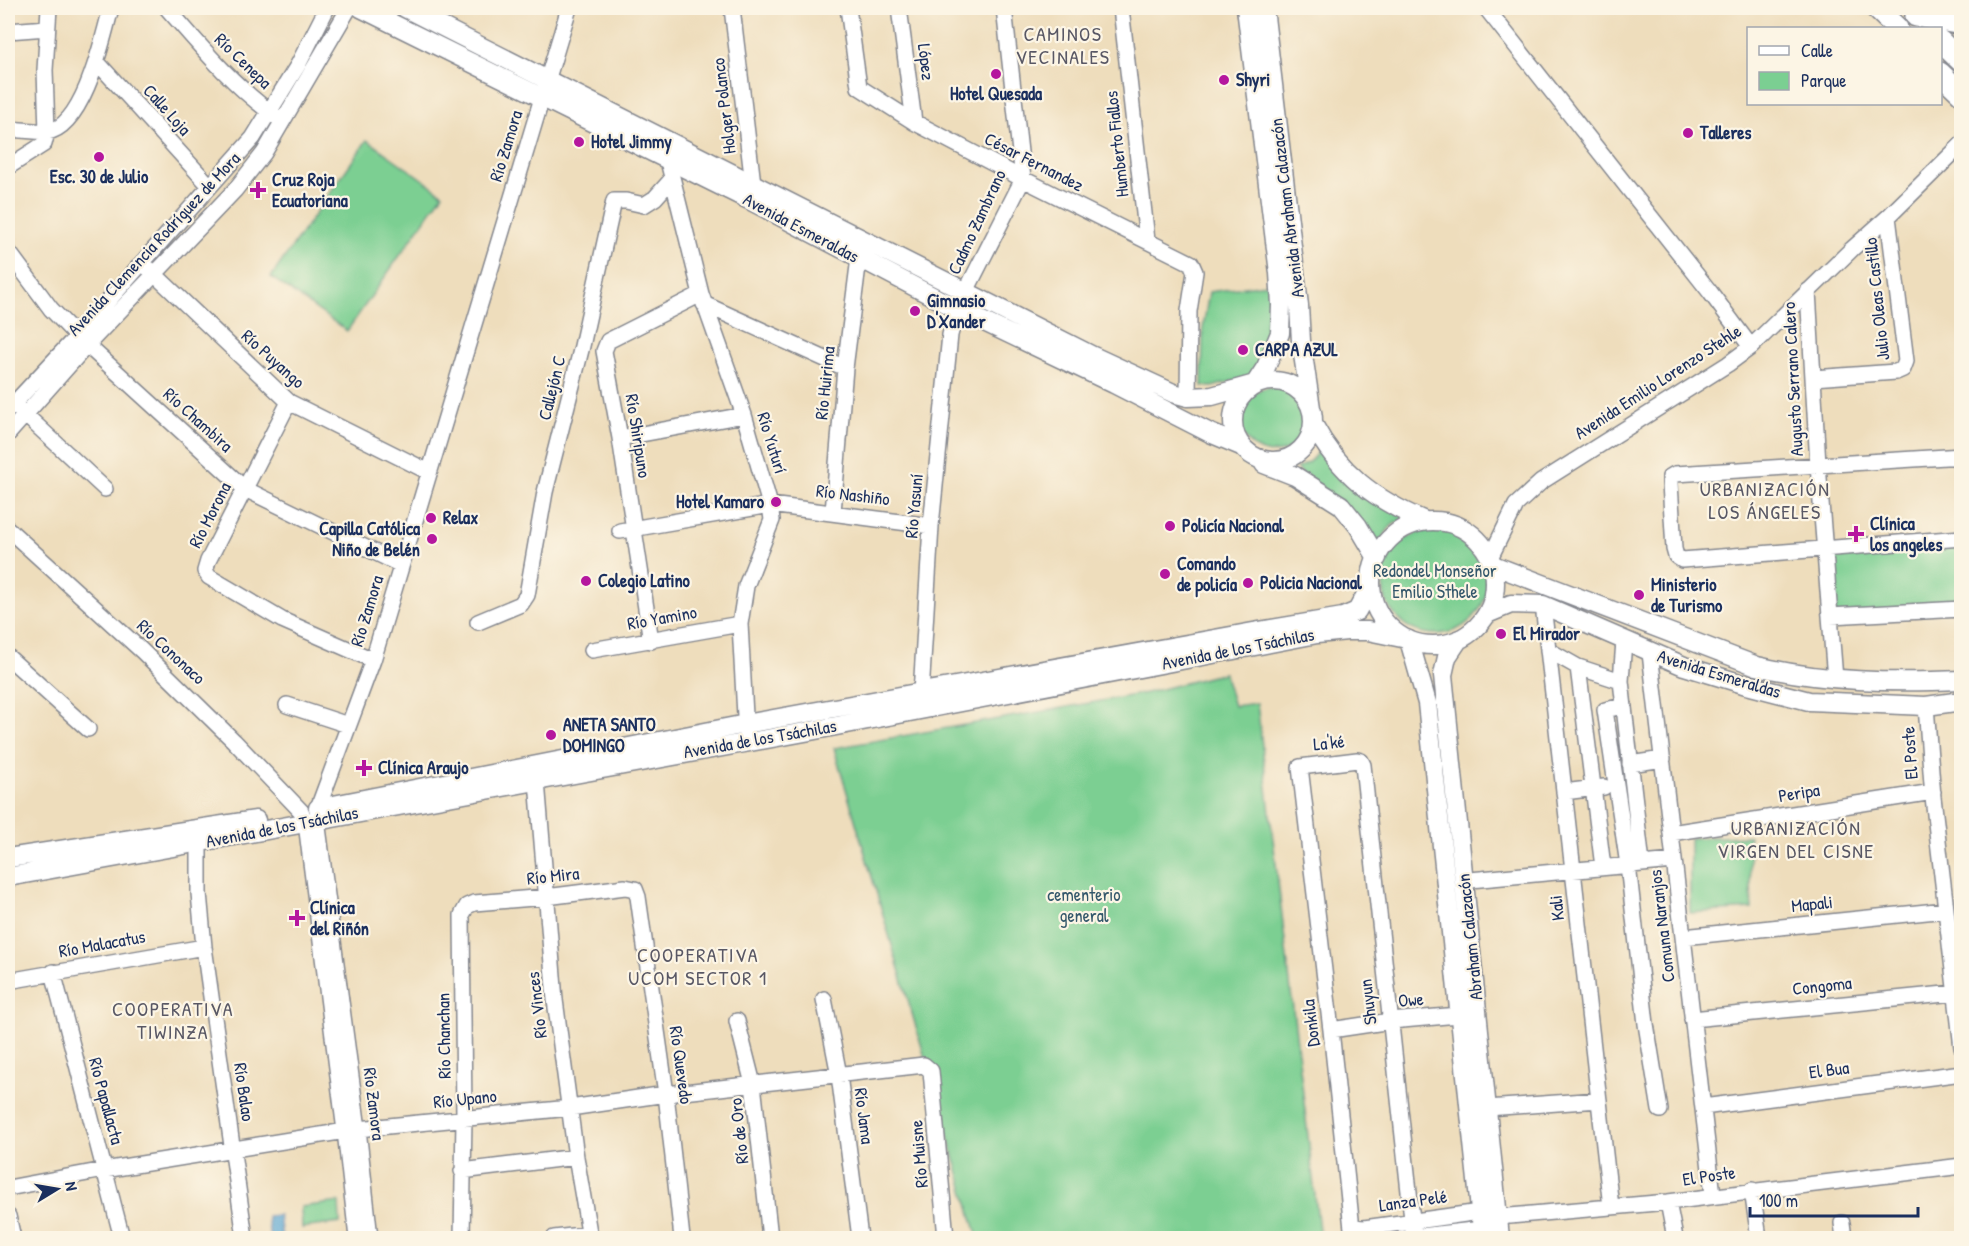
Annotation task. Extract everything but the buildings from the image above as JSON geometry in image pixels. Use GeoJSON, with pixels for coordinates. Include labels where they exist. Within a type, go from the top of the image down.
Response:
{"type":"FeatureCollection","features":[{"type":"Feature","properties":{"kind":"highway"},"geometry":{"type":"LineString","coordinates":[[1876,8],[1896,27]]}},
{"type":"Feature","properties":{"kind":"highway"},"geometry":{"type":"LineString","coordinates":[[1917,17],[1962,24]]}},
{"type":"Feature","properties":{"kind":"highway"},"geometry":{"type":"LineString","coordinates":[[1942,42],[1962,62]]}},
{"type":"Feature","properties":{"kind":"highway"},"geometry":{"type":"LineString","coordinates":[[1942,74],[1962,94]]}},
{"type":"Feature","properties":{"kind":"main road","name":"Avenida Esmeraldas"},"geometry":{"type":"LineString","coordinates":[[361,8],[544,88],[752,192],[966,292],[1093,356],[1173,393],[1188,397],[1219,394],[1255,384]]}},
{"type":"Feature","properties":{"kind":"main road","name":"Avenida Esmeraldas"},"geometry":{"type":"LineString","coordinates":[[405,8],[544,88],[670,170],[752,192],[859,258],[957,309],[1247,451],[1270,468],[1295,476],[1341,505],[1358,526],[1377,558]]}},
{"type":"Feature","properties":{"kind":"main road","name":"Avenida Abraham Calazacón"},"geometry":{"type":"LineString","coordinates":[[1246,8],[1281,305],[1280,333],[1266,368],[1255,384]]}},
{"type":"Feature","properties":{"kind":"main road","name":"Avenida Abraham Calazacón"},"geometry":{"type":"LineString","coordinates":[[1264,8],[1299,306],[1301,341],[1312,416],[1336,461],[1353,478],[1404,512],[1425,521]]}},
{"type":"Feature","properties":{"kind":"main road"},"geometry":{"type":"LineString","coordinates":[[1268,380],[1294,386],[1305,396],[1312,416],[1306,443],[1292,457],[1279,461],[1265,461],[1247,451],[1234,434],[1232,419],[1235,405],[1243,393],[1255,384],[1268,380]]}},
{"type":"Feature","properties":{"kind":"main road"},"geometry":{"type":"LineString","coordinates":[[1425,521],[1441,521],[1457,525],[1471,533],[1482,544],[1492,562],[1495,582],[1493,599],[1487,614],[1479,625],[1459,639],[1443,644],[1426,644],[1408,639],[1393,630],[1382,617],[1374,602],[1371,585],[1372,571],[1377,558],[1388,540],[1405,527],[1425,521]]}},
{"type":"Feature","properties":{"kind":"main road","name":"Avenida Esmeraldas"},"geometry":{"type":"LineString","coordinates":[[1492,562],[1757,666],[1791,674],[1835,679],[1903,683],[1962,680]]}},
{"type":"Feature","properties":{"kind":"main road","name":"Avenida de los Tsáchilas"},"geometry":{"type":"LineString","coordinates":[[922,701],[1253,632],[1343,617],[1357,611],[1371,585]]}},
{"type":"Feature","properties":{"kind":"main road","name":"Avenida Esmeraldas"},"geometry":{"type":"LineString","coordinates":[[1487,614],[1511,604],[1543,605],[1684,666],[1809,701],[1926,706],[1962,701]]}},
{"type":"Feature","properties":{"kind":"main road","name":"Avenida de los Tsáchilas"},"geometry":{"type":"LineString","coordinates":[[8,877],[199,843],[310,815],[922,701],[1317,634],[1368,631],[1408,639]]}},
{"type":"Feature","properties":{"kind":"main road","name":"Abraham Calazacón"},"geometry":{"type":"LineString","coordinates":[[1408,639],[1427,703],[1458,1015],[1482,1226]]}},
{"type":"Feature","properties":{"kind":"main road","name":"Abraham Calazacón"},"geometry":{"type":"LineString","coordinates":[[1459,639],[1447,657],[1443,675],[1500,1239]]}},
{"type":"Feature","properties":{"kind":"main road","name":"Avenida de los Tsáchilas"},"geometry":{"type":"LineString","coordinates":[[8,858],[248,821],[310,815]]}},
{"type":"Feature","properties":{"kind":"street"},"geometry":{"type":"LineString","coordinates":[[8,167],[44,144],[47,132],[45,70],[49,8]]}},
{"type":"Feature","properties":{"kind":"street"},"geometry":{"type":"LineString","coordinates":[[8,129],[56,131],[67,121],[78,105],[97,62],[111,8]]}},
{"type":"Feature","properties":{"kind":"street","name":"Río Cenepa"},"geometry":{"type":"LineString","coordinates":[[167,8],[209,57],[237,85],[276,117]]}},
{"type":"Feature","properties":{"kind":"street","name":"Avenida Clemencia Rodríguez de Mora"},"geometry":{"type":"LineString","coordinates":[[8,434],[13,406],[155,275],[235,190],[264,153],[298,65],[327,8]]}},
{"type":"Feature","properties":{"kind":"street","name":"Avenida Clemencia Rodríguez de Mora"},"geometry":{"type":"LineString","coordinates":[[82,341],[142,262],[209,185],[276,117],[349,8]]}},
{"type":"Feature","properties":{"kind":"street","name":"Río Zamora"},"geometry":{"type":"LineString","coordinates":[[370,1239],[352,1130],[310,815],[373,660],[569,8]]}},
{"type":"Feature","properties":{"kind":"street","name":"Holger Polanco"},"geometry":{"type":"LineString","coordinates":[[732,8],[752,192]]}},
{"type":"Feature","properties":{"kind":"street","name":"César Fernandez"},"geometry":{"type":"LineString","coordinates":[[848,8],[859,87],[914,122],[1191,263],[1196,272],[1189,311],[1188,397]]}},
{"type":"Feature","properties":{"kind":"street","name":"López"},"geometry":{"type":"LineString","coordinates":[[899,8],[914,122]]}},
{"type":"Feature","properties":{"kind":"street","name":"Cadmo Zambrano"},"geometry":{"type":"LineString","coordinates":[[957,309],[1023,179],[1004,8]]}},
{"type":"Feature","properties":{"kind":"street","name":"Humberto Fiallos"},"geometry":{"type":"LineString","coordinates":[[1121,8],[1147,240]]}},
{"type":"Feature","properties":{"kind":"street"},"geometry":{"type":"LineString","coordinates":[[1486,8],[1751,347]]}},
{"type":"Feature","properties":{"kind":"street"},"geometry":{"type":"LineString","coordinates":[[8,31],[48,28]]}},
{"type":"Feature","properties":{"kind":"street","name":"Calle Loja"},"geometry":{"type":"LineString","coordinates":[[97,62],[209,185]]}},
{"type":"Feature","properties":{"kind":"street","name":"Avenida Emilio Lorenzo Stehle"},"geometry":{"type":"LineString","coordinates":[[1492,562],[1516,505],[1541,482],[1728,364],[1751,347],[1962,144]]}},
{"type":"Feature","properties":{"kind":"street"},"geometry":{"type":"LineString","coordinates":[[232,163],[246,176]]}},
{"type":"Feature","properties":{"kind":"street","name":"Río Yuturí"},"geometry":{"type":"LineString","coordinates":[[670,170],[703,299],[744,416],[770,505],[772,520],[746,586],[740,624],[746,733]]}},
{"type":"Feature","properties":{"kind":"street","name":"Callejón C"},"geometry":{"type":"LineString","coordinates":[[478,622],[521,604],[527,595],[545,492],[577,368],[614,201],[644,204],[655,198],[670,170]]}},
{"type":"Feature","properties":{"kind":"street","name":"Julio Oleas Castillo"},"geometry":{"type":"LineString","coordinates":[[1813,378],[1896,372],[1903,369],[1906,361],[1888,217]]}},
{"type":"Feature","properties":{"kind":"street","name":"Río Chambira"},"geometry":{"type":"LineString","coordinates":[[8,251],[51,309],[82,341],[245,489],[401,565]]}},
{"type":"Feature","properties":{"kind":"street","name":"Río Huirima"},"geometry":{"type":"LineString","coordinates":[[833,512],[845,368],[859,258]]}},
{"type":"Feature","properties":{"kind":"street","name":"Río Puyango"},"geometry":{"type":"LineString","coordinates":[[142,262],[289,402],[429,472]]}},
{"type":"Feature","properties":{"kind":"street","name":"Augusto Serrano Calero"},"geometry":{"type":"LineString","coordinates":[[1808,291],[1818,465],[1835,679]]}},
{"type":"Feature","properties":{"kind":"street"},"geometry":{"type":"LineString","coordinates":[[703,299],[845,368]]}},
{"type":"Feature","properties":{"kind":"street","name":"Río Shiripuno"},"geometry":{"type":"LineString","coordinates":[[651,641],[629,530],[620,438],[604,351],[608,340],[703,299]]}},
{"type":"Feature","properties":{"kind":"street","name":"Río Yasuní"},"geometry":{"type":"LineString","coordinates":[[922,701],[931,525],[950,335],[957,309]]}},
{"type":"Feature","properties":{"kind":"street","name":"Río Morona"},"geometry":{"type":"LineString","coordinates":[[289,402],[205,571],[209,578],[282,620],[373,660]]}},
{"type":"Feature","properties":{"kind":"street"},"geometry":{"type":"LineString","coordinates":[[13,406],[105,489]]}},
{"type":"Feature","properties":{"kind":"street"},"geometry":{"type":"LineString","coordinates":[[620,438],[744,416]]}},
{"type":"Feature","properties":{"kind":"street"},"geometry":{"type":"LineString","coordinates":[[1962,480],[1961,456],[1675,474],[1670,477],[1674,549],[1676,556],[1682,560],[1962,538]]}},
{"type":"Feature","properties":{"kind":"street","name":"Río Nashiño"},"geometry":{"type":"LineString","coordinates":[[629,530],[770,505],[931,525]]}},
{"type":"Feature","properties":{"kind":"street","name":"Río Cononaco"},"geometry":{"type":"LineString","coordinates":[[8,529],[142,651],[310,815]]}},
{"type":"Feature","properties":{"kind":"street","name":"Kali"},"geometry":{"type":"LineString","coordinates":[[1543,605],[1611,1207]]}},
{"type":"Feature","properties":{"kind":"street"},"geometry":{"type":"LineString","coordinates":[[1830,616],[1962,609]]}},
{"type":"Feature","properties":{"kind":"street","name":"Río Yamino"},"geometry":{"type":"LineString","coordinates":[[592,650],[740,624]]}},
{"type":"Feature","properties":{"kind":"street"},"geometry":{"type":"LineString","coordinates":[[1624,641],[1621,681],[1630,764],[1646,1024],[1660,1110]]}},
{"type":"Feature","properties":{"kind":"street"},"geometry":{"type":"LineString","coordinates":[[1548,650],[1578,667],[1621,681]]}},
{"type":"Feature","properties":{"kind":"street","name":"Comuna Naranjos"},"geometry":{"type":"LineString","coordinates":[[1650,652],[1713,1195]]}},
{"type":"Feature","properties":{"kind":"street"},"geometry":{"type":"LineString","coordinates":[[8,657],[88,729]]}},
{"type":"Feature","properties":{"kind":"street"},"geometry":{"type":"LineString","coordinates":[[1578,667],[1603,867]]}},
{"type":"Feature","properties":{"kind":"street"},"geometry":{"type":"LineString","coordinates":[[286,705],[348,725]]}},
{"type":"Feature","properties":{"kind":"street"},"geometry":{"type":"LineString","coordinates":[[1585,713],[1623,706]]}},
{"type":"Feature","properties":{"kind":"street","name":"El Poste"},"geometry":{"type":"LineString","coordinates":[[1926,706],[1933,792],[1962,1048]]}},
{"type":"Feature","properties":{"kind":"street"},"geometry":{"type":"LineString","coordinates":[[1605,710],[1616,786],[1635,864]]}},
{"type":"Feature","properties":{"kind":"street"},"geometry":{"type":"LineString","coordinates":[[1630,764],[1663,759]]}},
{"type":"Feature","properties":{"kind":"street","name":"La'ké"},"geometry":{"type":"LineString","coordinates":[[1300,767],[1361,761]]}},
{"type":"Feature","properties":{"kind":"street","name":"Shuyun"},"geometry":{"type":"LineString","coordinates":[[1361,761],[1412,1221],[1410,1238]]}},
{"type":"Feature","properties":{"kind":"street","name":"Donkila"},"geometry":{"type":"LineString","coordinates":[[1300,767],[1353,1233]]}},
{"type":"Feature","properties":{"kind":"street","name":"Río Vinces"},"geometry":{"type":"LineString","coordinates":[[536,773],[555,1000],[576,1157],[590,1236]]}},
{"type":"Feature","properties":{"kind":"street"},"geometry":{"type":"LineString","coordinates":[[1564,792],[1616,786]]}},
{"type":"Feature","properties":{"kind":"street","name":"Peripa"},"geometry":{"type":"LineString","coordinates":[[1671,833],[1933,792]]}},
{"type":"Feature","properties":{"kind":"street","name":"Río Balao"},"geometry":{"type":"LineString","coordinates":[[199,843],[198,894],[204,947],[245,1239]]}},
{"type":"Feature","properties":{"kind":"street"},"geometry":{"type":"LineString","coordinates":[[1470,880],[1674,861]]}},
{"type":"Feature","properties":{"kind":"street","name":"Río Mira"},"geometry":{"type":"LineString","coordinates":[[467,906],[474,903],[625,887],[635,889],[638,897]]}},
{"type":"Feature","properties":{"kind":"street","name":"Río Quevedo"},"geometry":{"type":"LineString","coordinates":[[638,897],[666,1094],[682,1239]]}},
{"type":"Feature","properties":{"kind":"street","name":"Río Chanchan"},"geometry":{"type":"LineString","coordinates":[[462,1239],[464,1118],[461,922],[467,906]]}},
{"type":"Feature","properties":{"kind":"street","name":"Mapali"},"geometry":{"type":"LineString","coordinates":[[1683,937],[1946,910]]}},
{"type":"Feature","properties":{"kind":"street","name":"Río Malacatus"},"geometry":{"type":"LineString","coordinates":[[8,981],[204,947]]}},
{"type":"Feature","properties":{"kind":"street","name":"Río Papallacta"},"geometry":{"type":"LineString","coordinates":[[53,972],[122,1239]]}},
{"type":"Feature","properties":{"kind":"street","name":"Congoma"},"geometry":{"type":"LineString","coordinates":[[1692,1019],[1955,993]]}},
{"type":"Feature","properties":{"kind":"street","name":"Río Jama"},"geometry":{"type":"LineString","coordinates":[[824,999],[839,1076],[860,1239]]}},
{"type":"Feature","properties":{"kind":"street","name":"Owe"},"geometry":{"type":"LineString","coordinates":[[1331,1030],[1391,1021],[1458,1015]]}},
{"type":"Feature","properties":{"kind":"street","name":"Río de Oro"},"geometry":{"type":"LineString","coordinates":[[737,1022],[753,1084],[770,1239]]}},
{"type":"Feature","properties":{"kind":"street","name":"Río Upano"},"geometry":{"type":"LineString","coordinates":[[8,1188],[352,1130],[570,1108],[666,1094],[924,1065],[928,1067]]}},
{"type":"Feature","properties":{"kind":"street","name":"Río Muisne"},"geometry":{"type":"LineString","coordinates":[[928,1067],[931,1071],[946,1239]]}},
{"type":"Feature","properties":{"kind":"street","name":"El Bua"},"geometry":{"type":"LineString","coordinates":[[1702,1107],[1962,1073]]}},
{"type":"Feature","properties":{"kind":"street"},"geometry":{"type":"LineString","coordinates":[[1487,1108],[1599,1100]]}},
{"type":"Feature","properties":{"kind":"street","name":"Río Zamora"},"geometry":{"type":"LineString","coordinates":[[352,1130],[357,1239]]}},
{"type":"Feature","properties":{"kind":"street"},"geometry":{"type":"LineString","coordinates":[[462,1171],[576,1157]]}},
{"type":"Feature","properties":{"kind":"street","name":"El Poste"},"geometry":{"type":"LineString","coordinates":[[1498,1217],[1668,1202],[1962,1166]]}},
{"type":"Feature","properties":{"kind":"street"},"geometry":{"type":"LineString","coordinates":[[1752,1190],[1760,1239]]}},
{"type":"Feature","properties":{"kind":"street"},"geometry":{"type":"LineString","coordinates":[[1668,1202],[1675,1239]]}},
{"type":"Feature","properties":{"kind":"street"},"geometry":{"type":"LineString","coordinates":[[8,1216],[13,1239]]}},
{"type":"Feature","properties":{"kind":"street","name":"Lanza Pelé"},"geometry":{"type":"LineString","coordinates":[[1353,1233],[1364,1228],[1412,1221],[1482,1226]]}},
{"type":"Feature","properties":{"kind":"street","name":"Lanza Pelé"},"geometry":{"type":"LineString","coordinates":[[1410,1238],[1482,1226]]}},
{"type":"Feature","properties":{"kind":"street"},"geometry":{"type":"LineString","coordinates":[[554,1239],[590,1236]]}},
{"type":"Feature","properties":{"kind":"green space"},"geometry":{"type":"Polygon","coordinates":[[[367,140],[443,194],[347,331],[271,277],[367,140]]]}},
{"type":"Feature","properties":{"kind":"green space"},"geometry":{"type":"Polygon","coordinates":[[[1272,283],[1276,328],[1251,376],[1212,387],[1202,386],[1203,328],[1209,292],[1272,283]]]}},
{"type":"Feature","properties":{"kind":"green space"},"geometry":{"type":"Polygon","coordinates":[[[1273,387],[1286,389],[1301,402],[1306,420],[1304,433],[1291,448],[1273,453],[1260,451],[1245,438],[1240,420],[1242,407],[1255,392],[1273,387]]]}},
{"type":"Feature","properties":{"kind":"green space"},"geometry":{"type":"Polygon","coordinates":[[[1324,442],[1406,520],[1392,525],[1378,545],[1296,468],[1309,462],[1324,442]]]}},
{"type":"Feature","properties":{"kind":"green space","name":"Redondel Monseñor Emilio Sthele"},"geometry":{"type":"Polygon","coordinates":[[[1435,530],[1455,534],[1472,545],[1483,562],[1487,582],[1483,602],[1472,619],[1455,630],[1435,634],[1415,630],[1398,619],[1387,602],[1383,582],[1387,562],[1398,545],[1415,534],[1435,530]]]}},
{"type":"Feature","properties":{"kind":"green space"},"geometry":{"type":"Polygon","coordinates":[[[1961,540],[1961,609],[1830,616],[1824,549],[1961,540]]]}},
{"type":"Feature","properties":{"kind":"green space","name":"cementerio general"},"geometry":{"type":"Polygon","coordinates":[[[1224,673],[1234,706],[1257,703],[1320,1238],[978,1238],[834,748],[1146,693],[1224,673]]]}},
{"type":"Feature","properties":{"kind":"green space"},"geometry":{"type":"Polygon","coordinates":[[[1749,836],[1752,909],[1690,913],[1690,838],[1749,836]]]}},
{"type":"Feature","properties":{"kind":"green space"},"geometry":{"type":"Polygon","coordinates":[[[339,1202],[340,1223],[302,1228],[301,1207],[339,1202]]]}},
{"type":"Feature","properties":{"kind":"water"},"geometry":{"type":"Polygon","coordinates":[[[279,1215],[282,1238],[270,1238],[267,1216],[279,1215]]]}},
{"type":"Feature","properties":{"kind":"place","name":"Hotel Quesada"},"geometry":{"type":"Point","coordinates":[996,74]}},
{"type":"Feature","properties":{"kind":"place","name":"Shyri"},"geometry":{"type":"Point","coordinates":[1224,80]}},
{"type":"Feature","properties":{"kind":"place","name":"Talleres"},"geometry":{"type":"Point","coordinates":[1688,133]}},
{"type":"Feature","properties":{"kind":"place","name":"Hotel Jimmy"},"geometry":{"type":"Point","coordinates":[579,142]}},
{"type":"Feature","properties":{"kind":"place","name":"Esc. 30 de Julio"},"geometry":{"type":"Point","coordinates":[99,157]}},
{"type":"Feature","properties":{"kind":"place","name":"Cruz Roja Ecuatoriana"},"geometry":{"type":"Point","coordinates":[258,190]}},
{"type":"Feature","properties":{"kind":"place","name":"Gimnasio D'Xander"},"geometry":{"type":"Point","coordinates":[915,311]}},
{"type":"Feature","properties":{"kind":"place","name":"CARPA AZUL"},"geometry":{"type":"Point","coordinates":[1243,350]}},
{"type":"Feature","properties":{"kind":"place","name":"Hotel Kamaro"},"geometry":{"type":"Point","coordinates":[776,502]}},
{"type":"Feature","properties":{"kind":"place","name":"Relax"},"geometry":{"type":"Point","coordinates":[431,518]}},
{"type":"Feature","properties":{"kind":"place","name":"Policía Nacional"},"geometry":{"type":"Point","coordinates":[1170,526]}},
{"type":"Feature","properties":{"kind":"place","name":"Clínica los angeles"},"geometry":{"type":"Point","coordinates":[1856,534]}},
{"type":"Feature","properties":{"kind":"place","name":"Capilla Católica Niño de Belén"},"geometry":{"type":"Point","coordinates":[432,539]}},
{"type":"Feature","properties":{"kind":"place","name":"Comando de policía"},"geometry":{"type":"Point","coordinates":[1165,574]}},
{"type":"Feature","properties":{"kind":"place","name":"Colegio Latino"},"geometry":{"type":"Point","coordinates":[586,581]}},
{"type":"Feature","properties":{"kind":"place","name":"Policia Nacional"},"geometry":{"type":"Point","coordinates":[1248,583]}},
{"type":"Feature","properties":{"kind":"place","name":"Ministerio de Turismo"},"geometry":{"type":"Point","coordinates":[1639,595]}},
{"type":"Feature","properties":{"kind":"place","name":"El Mirador"},"geometry":{"type":"Point","coordinates":[1501,634]}},
{"type":"Feature","properties":{"kind":"place","name":"ANETA SANTO DOMINGO"},"geometry":{"type":"Point","coordinates":[551,735]}},
{"type":"Feature","properties":{"kind":"place","name":"Clínica Araujo"},"geometry":{"type":"Point","coordinates":[364,768]}},
{"type":"Feature","properties":{"kind":"place","name":"Clínica del Riñón"},"geometry":{"type":"Point","coordinates":[297,918]}},
{"type":"Feature","properties":{"kind":"district","name":"CAMINOS VECINALES"},"geometry":{"type":"Point","coordinates":[1063,46]}},
{"type":"Feature","properties":{"kind":"district","name":"URBANIZACIÓN LOS ÁNGELES"},"geometry":{"type":"Point","coordinates":[1765,500]}},
{"type":"Feature","properties":{"kind":"district","name":"URBANIZACIÓN VIRGEN DEL CISNE"},"geometry":{"type":"Point","coordinates":[1796,840]}},
{"type":"Feature","properties":{"kind":"district","name":"COOPERATIVA UCOM SECTOR 1"},"geometry":{"type":"Point","coordinates":[698,966]}},
{"type":"Feature","properties":{"kind":"district","name":"COOPERATIVA TIWINZA"},"geometry":{"type":"Point","coordinates":[173,1020]}}]}
